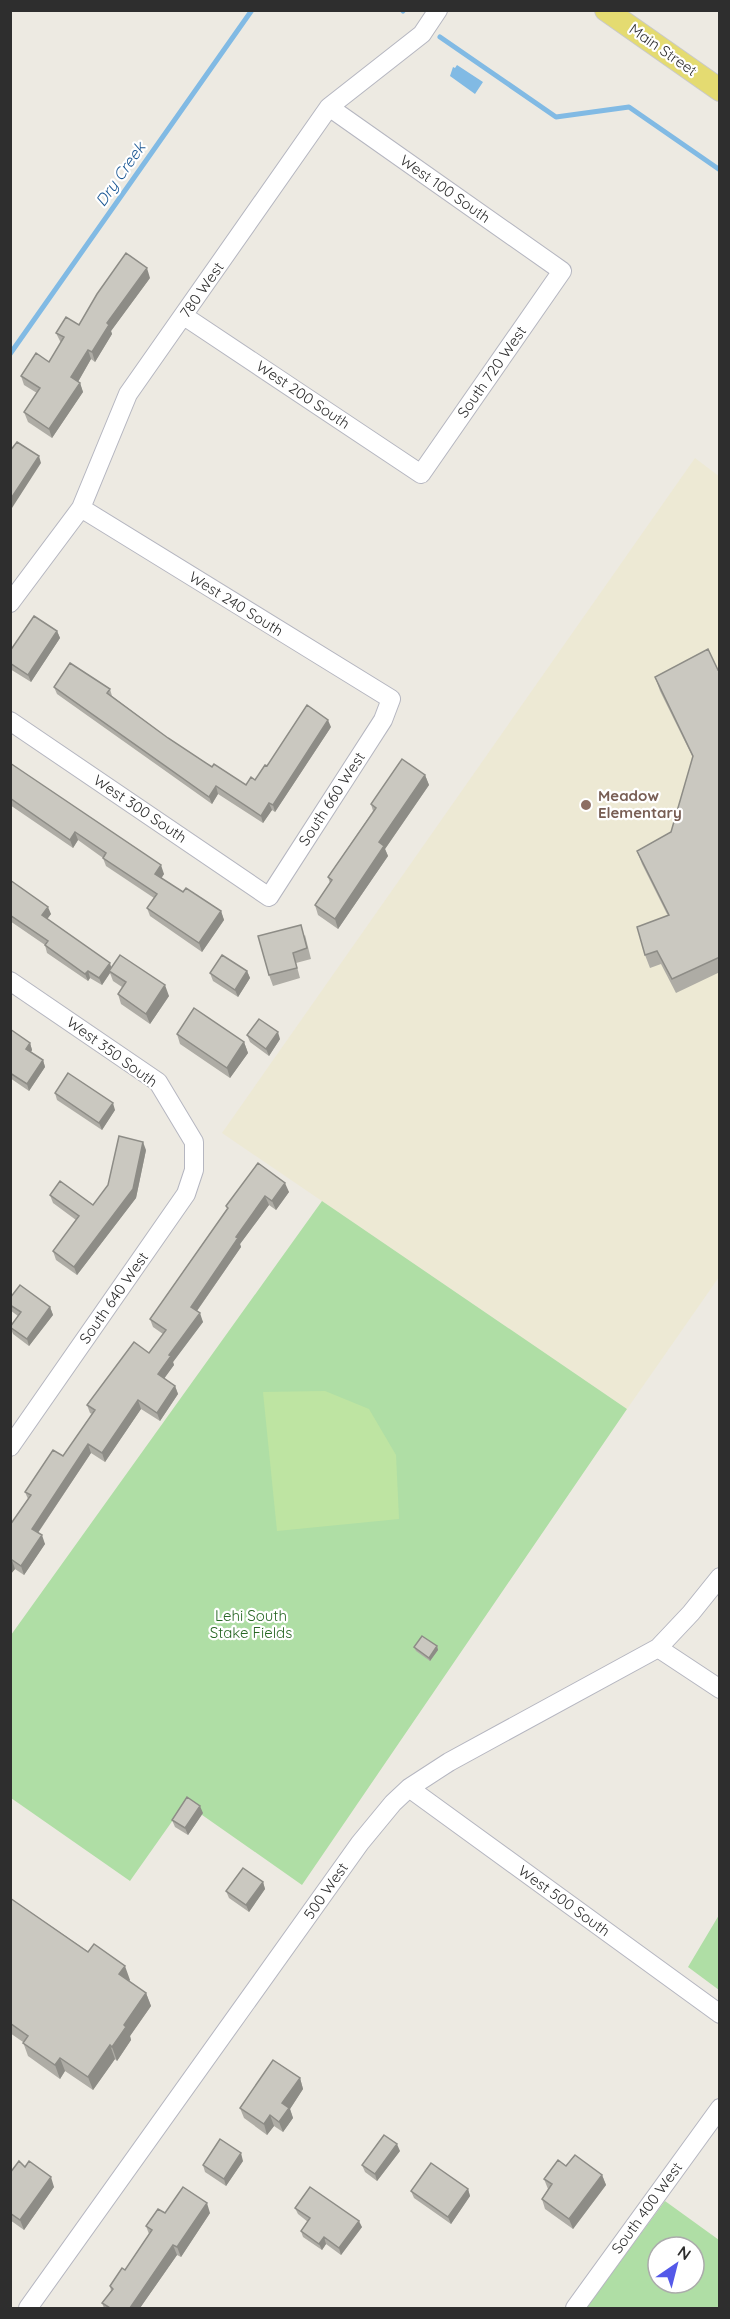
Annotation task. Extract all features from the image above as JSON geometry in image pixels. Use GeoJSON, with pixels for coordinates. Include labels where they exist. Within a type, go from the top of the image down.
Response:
{"type":"FeatureCollection","features":[{"type":"Feature","properties":{"kind":"main road","name":"Main Street"},"geometry":{"type":"LineString","coordinates":[[606,10],[720,90]]}},
{"type":"Feature","properties":{"kind":"street","name":"780 West"},"geometry":{"type":"LineString","coordinates":[[10,603],[81,508],[128,394],[329,107],[422,34],[438,10]]}},
{"type":"Feature","properties":{"kind":"street","name":"West 100 South"},"geometry":{"type":"LineString","coordinates":[[329,107],[562,271]]}},
{"type":"Feature","properties":{"kind":"street","name":"South 720 West"},"geometry":{"type":"LineString","coordinates":[[422,474],[562,271]]}},
{"type":"Feature","properties":{"kind":"street","name":"West 200 South"},"geometry":{"type":"LineString","coordinates":[[184,316],[422,474]]}},
{"type":"Feature","properties":{"kind":"street","name":"West 240 South"},"geometry":{"type":"LineString","coordinates":[[81,508],[391,699]]}},
{"type":"Feature","properties":{"kind":"street","name":"South 660 West"},"geometry":{"type":"LineString","coordinates":[[269,897],[383,720],[391,699]]}},
{"type":"Feature","properties":{"kind":"street","name":"West 300 South"},"geometry":{"type":"LineString","coordinates":[[10,721],[269,897]]}},
{"type":"Feature","properties":{"kind":"street","name":"West 350 South"},"geometry":{"type":"LineString","coordinates":[[10,981],[158,1082],[194,1142]]}},
{"type":"Feature","properties":{"kind":"street","name":"South 640 West"},"geometry":{"type":"LineString","coordinates":[[10,1447],[186,1194],[194,1170],[194,1142]]}},
{"type":"Feature","properties":{"kind":"street","name":"500 West"},"geometry":{"type":"LineString","coordinates":[[28,2308],[360,1843],[393,1803],[410,1788],[448,1762],[658,1648],[691,1613],[720,1577]]}},
{"type":"Feature","properties":{"kind":"street"},"geometry":{"type":"LineString","coordinates":[[658,1648],[720,1689]]}},
{"type":"Feature","properties":{"kind":"street","name":"West 500 South"},"geometry":{"type":"LineString","coordinates":[[410,1788],[720,2013]]}},
{"type":"Feature","properties":{"kind":"street","name":"South 400 West"},"geometry":{"type":"LineString","coordinates":[[575,2308],[720,2108]]}},
{"type":"Feature","properties":{"kind":"shaded area","name":"Meadow Elementary"},"geometry":{"type":"Polygon","coordinates":[[[695,458],[720,477],[719,1277],[627,1409],[222,1133],[695,458]]]}},
{"type":"Feature","properties":{"kind":"green space","name":"Lehi South Stake Fields"},"geometry":{"type":"Polygon","coordinates":[[[322,1201],[627,1409],[302,1885],[185,1803],[130,1881],[11,1798],[11,1635],[322,1201]]]}},
{"type":"Feature","properties":{"kind":"green space"},"geometry":{"type":"Polygon","coordinates":[[[325,1391],[369,1409],[396,1455],[399,1519],[277,1531],[263,1392],[325,1391]]]}},
{"type":"Feature","properties":{"kind":"green space"},"geometry":{"type":"Polygon","coordinates":[[[719,1915],[719,1990],[688,1967],[719,1915]]]}},
{"type":"Feature","properties":{"kind":"green space"},"geometry":{"type":"Polygon","coordinates":[[[665,2201],[719,2240],[719,2308],[586,2308],[665,2201]]]}},
{"type":"Feature","properties":{"kind":"water"},"geometry":{"type":"Polygon","coordinates":[[[457,65],[483,82],[475,94],[450,76],[453,67],[457,65]]]}},
{"type":"Feature","properties":{"kind":"building"},"geometry":{"type":"Polygon","coordinates":[[[126,253],[147,268],[107,323],[109,325],[92,352],[88,350],[71,377],[80,383],[49,429],[24,412],[40,388],[21,376],[36,353],[49,362],[64,337],[56,333],[66,317],[79,325],[97,294],[126,253]]]}},
{"type":"Feature","properties":{"kind":"building"},"geometry":{"type":"Polygon","coordinates":[[[17,442],[39,456],[10,500],[10,451],[17,442]]]}},
{"type":"Feature","properties":{"kind":"building"},"geometry":{"type":"Polygon","coordinates":[[[34,616],[57,631],[28,675],[10,663],[10,651],[34,616]]]}},
{"type":"Feature","properties":{"kind":"building"},"geometry":{"type":"Polygon","coordinates":[[[708,649],[718,670],[720,669],[720,957],[672,979],[657,951],[645,955],[637,927],[669,915],[637,851],[671,832],[693,756],[655,677],[708,649]]]}},
{"type":"Feature","properties":{"kind":"building"},"geometry":{"type":"Polygon","coordinates":[[[70,663],[110,689],[107,693],[168,738],[212,767],[214,764],[246,785],[251,777],[255,780],[265,765],[267,766],[307,705],[328,720],[273,805],[269,803],[261,816],[216,786],[209,797],[54,687],[70,663]]]}},
{"type":"Feature","properties":{"kind":"building"},"geometry":{"type":"Polygon","coordinates":[[[402,759],[425,775],[379,842],[384,846],[335,919],[315,905],[332,880],[328,877],[376,808],[371,804],[402,759]]]}},
{"type":"Feature","properties":{"kind":"building"},"geometry":{"type":"Polygon","coordinates":[[[10,763],[161,865],[155,874],[183,892],[186,888],[221,911],[199,943],[147,908],[157,894],[103,858],[106,853],[75,832],[70,840],[10,798],[10,763]]]}},
{"type":"Feature","properties":{"kind":"building"},"geometry":{"type":"Polygon","coordinates":[[[10,880],[48,907],[42,915],[110,963],[99,978],[88,971],[85,974],[45,945],[48,941],[10,915],[10,880]]]}},
{"type":"Feature","properties":{"kind":"building"},"geometry":{"type":"Polygon","coordinates":[[[301,925],[307,948],[293,953],[297,968],[269,975],[258,936],[301,925]]]}},
{"type":"Feature","properties":{"kind":"building"},"geometry":{"type":"Polygon","coordinates":[[[120,955],[165,985],[146,1014],[118,994],[126,982],[109,971],[120,955]]]}},
{"type":"Feature","properties":{"kind":"building"},"geometry":{"type":"Polygon","coordinates":[[[222,955],[247,971],[235,990],[210,973],[222,955]]]}},
{"type":"Feature","properties":{"kind":"building"},"geometry":{"type":"Polygon","coordinates":[[[194,1008],[244,1042],[227,1068],[177,1034],[194,1008]]]}},
{"type":"Feature","properties":{"kind":"building"},"geometry":{"type":"Polygon","coordinates":[[[259,1019],[278,1032],[266,1049],[247,1035],[259,1019]]]}},
{"type":"Feature","properties":{"kind":"building"},"geometry":{"type":"Polygon","coordinates":[[[10,1029],[30,1043],[26,1049],[43,1060],[27,1084],[10,1073],[10,1029]]]}},
{"type":"Feature","properties":{"kind":"building"},"geometry":{"type":"Polygon","coordinates":[[[68,1073],[113,1103],[99,1123],[55,1093],[68,1073]]]}},
{"type":"Feature","properties":{"kind":"building"},"geometry":{"type":"Polygon","coordinates":[[[119,1136],[143,1142],[133,1189],[74,1267],[53,1251],[79,1216],[50,1195],[60,1181],[93,1205],[108,1185],[119,1136]]]}},
{"type":"Feature","properties":{"kind":"building"},"geometry":{"type":"Polygon","coordinates":[[[258,1163],[285,1183],[272,1201],[265,1196],[191,1307],[200,1313],[158,1374],[175,1386],[157,1413],[138,1400],[102,1453],[88,1444],[32,1529],[42,1535],[21,1566],[12,1560],[10,1562],[10,1525],[31,1495],[25,1492],[53,1450],[63,1456],[95,1410],[87,1405],[134,1342],[149,1353],[166,1330],[150,1319],[228,1208],[226,1206],[258,1163]]]}},
{"type":"Feature","properties":{"kind":"building"},"geometry":{"type":"Polygon","coordinates":[[[20,1285],[50,1307],[27,1339],[10,1327],[21,1312],[10,1305],[10,1298],[20,1285]]]}},
{"type":"Feature","properties":{"kind":"building"},"geometry":{"type":"Polygon","coordinates":[[[422,1636],[437,1646],[429,1658],[414,1647],[422,1636]]]}},
{"type":"Feature","properties":{"kind":"building"},"geometry":{"type":"Polygon","coordinates":[[[187,1797],[200,1806],[185,1828],[172,1820],[187,1797]]]}},
{"type":"Feature","properties":{"kind":"building"},"geometry":{"type":"Polygon","coordinates":[[[243,1868],[263,1882],[246,1905],[226,1891],[243,1868]]]}},
{"type":"Feature","properties":{"kind":"building"},"geometry":{"type":"Polygon","coordinates":[[[10,1898],[88,1952],[94,1944],[125,1966],[119,1974],[146,1993],[124,2025],[126,2027],[112,2047],[110,2045],[88,2077],[60,2058],[55,2065],[23,2043],[28,2036],[10,2023],[10,1898]]]}},
{"type":"Feature","properties":{"kind":"building"},"geometry":{"type":"Polygon","coordinates":[[[273,2060],[300,2078],[282,2103],[289,2108],[279,2122],[270,2115],[264,2124],[240,2108],[273,2060]]]}},
{"type":"Feature","properties":{"kind":"building"},"geometry":{"type":"Polygon","coordinates":[[[384,2135],[397,2144],[375,2174],[362,2165],[384,2135]]]}},
{"type":"Feature","properties":{"kind":"building"},"geometry":{"type":"Polygon","coordinates":[[[220,2139],[241,2153],[224,2179],[203,2165],[220,2139]]]}},
{"type":"Feature","properties":{"kind":"building"},"geometry":{"type":"Polygon","coordinates":[[[575,2155],[602,2175],[569,2219],[542,2199],[552,2184],[544,2179],[558,2160],[566,2166],[575,2155]]]}},
{"type":"Feature","properties":{"kind":"building"},"geometry":{"type":"Polygon","coordinates":[[[19,2161],[25,2167],[29,2161],[51,2177],[20,2220],[10,2213],[10,2173],[19,2161]]]}},
{"type":"Feature","properties":{"kind":"building"},"geometry":{"type":"Polygon","coordinates":[[[431,2163],[468,2189],[448,2217],[411,2191],[431,2163]]]}},
{"type":"Feature","properties":{"kind":"building"},"geometry":{"type":"Polygon","coordinates":[[[183,2187],[207,2203],[177,2247],[173,2245],[130,2308],[110,2308],[102,2303],[113,2289],[110,2286],[122,2268],[125,2270],[152,2230],[146,2226],[158,2209],[165,2213],[183,2187]]]}},
{"type":"Feature","properties":{"kind":"building"},"geometry":{"type":"Polygon","coordinates":[[[310,2187],[359,2221],[339,2248],[324,2237],[319,2244],[301,2231],[310,2218],[295,2208],[310,2187]]]}},
{"type":"Feature","properties":{"kind":"waterway","name":"Dry Creek"},"geometry":{"type":"LineString","coordinates":[[10,354],[252,10]]}},
{"type":"Feature","properties":{"kind":"waterway","name":"Dry Creek"},"geometry":{"type":"LineString","coordinates":[[440,37],[556,117],[629,107],[720,170]]}},
{"type":"Feature","properties":{"kind":"place","name":"Meadow Elementary"},"geometry":{"type":"Point","coordinates":[586,805]}}]}
